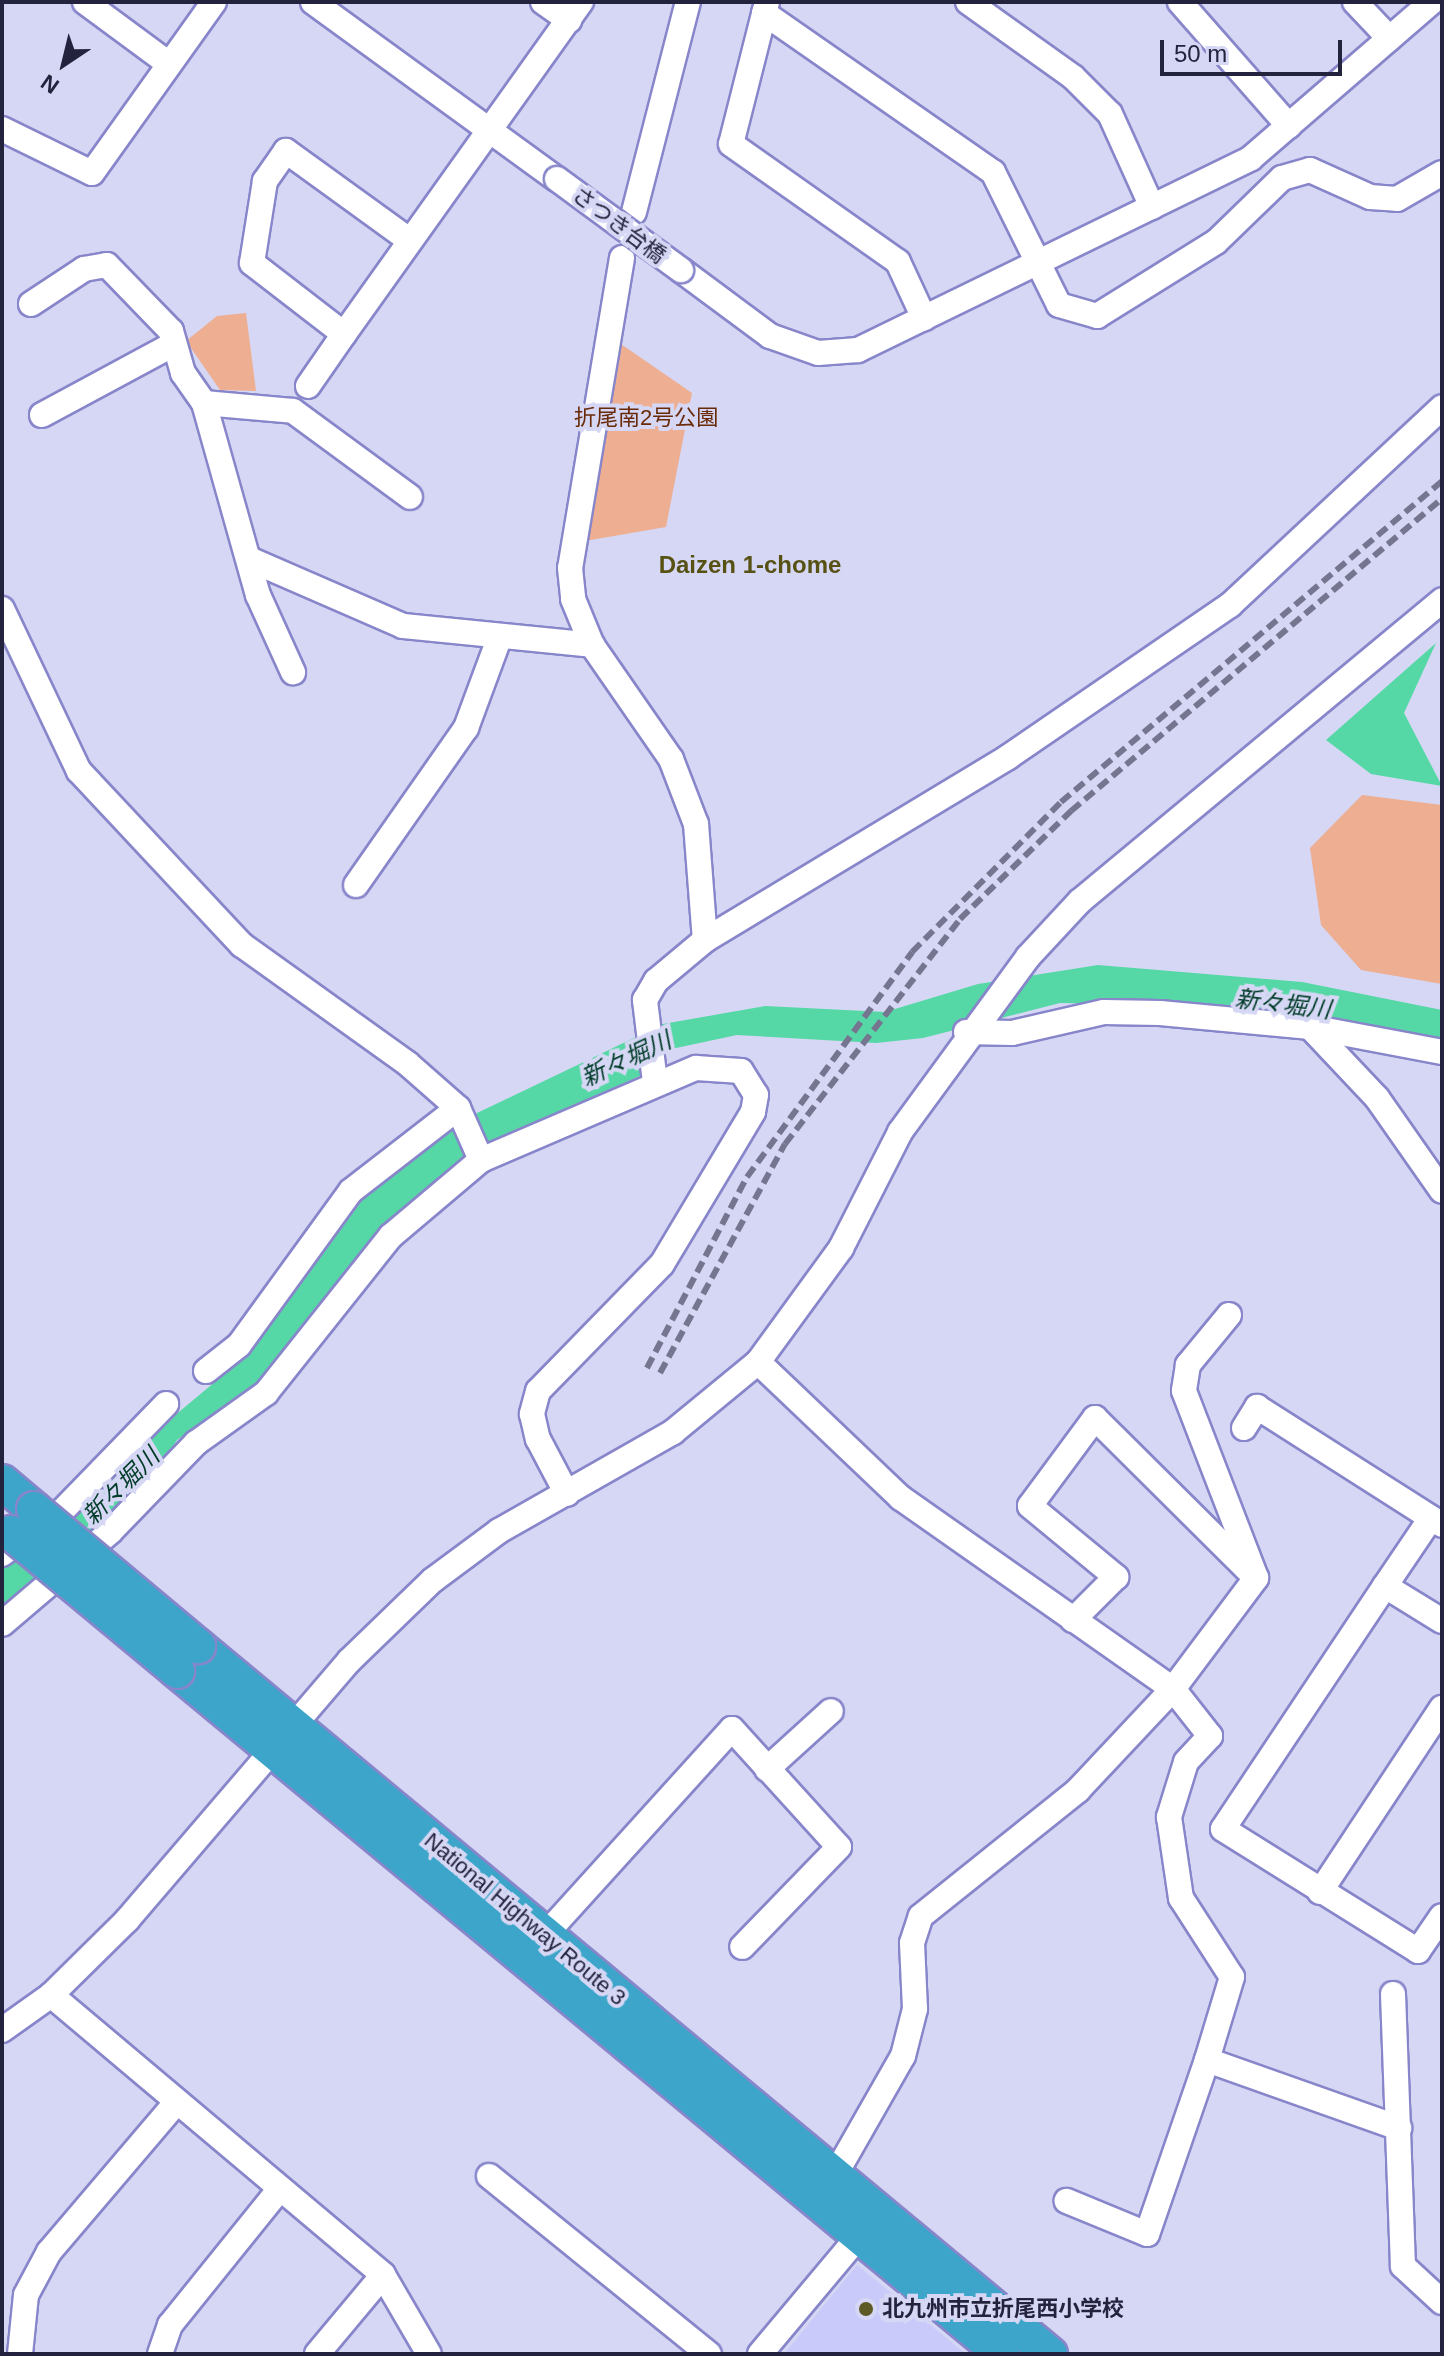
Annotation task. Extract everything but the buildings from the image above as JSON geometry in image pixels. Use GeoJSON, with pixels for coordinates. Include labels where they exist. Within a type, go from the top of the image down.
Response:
{"type":"FeatureCollection","features":[{"type":"Feature","properties":{"kind":"highway","name":"National Highway Route 3"},"geometry":{"type":"LineString","coordinates":[[2,1482],[12,1531],[187,1658],[816,2203],[1002,2354]]}},
{"type":"Feature","properties":{"kind":"highway","name":"National Highway Route 3"},"geometry":{"type":"LineString","coordinates":[[282,1738],[545,1935],[1050,2354]]}},
{"type":"Feature","properties":{"kind":"street"},"geometry":{"type":"LineString","coordinates":[[85,2],[169,64]]}},
{"type":"Feature","properties":{"kind":"street"},"geometry":{"type":"LineString","coordinates":[[2,129],[92,173],[214,2]]}},
{"type":"Feature","properties":{"kind":"street","name":"さつき台橋"},"geometry":{"type":"LineString","coordinates":[[313,2],[770,336],[818,353],[858,350],[1040,264],[1251,158],[1431,3]]}},
{"type":"Feature","properties":{"kind":"street"},"geometry":{"type":"LineString","coordinates":[[308,386],[488,128],[575,11],[543,2]]}},
{"type":"Feature","properties":{"kind":"street"},"geometry":{"type":"LineString","coordinates":[[634,212],[688,2]]}},
{"type":"Feature","properties":{"kind":"street"},"geometry":{"type":"LineString","coordinates":[[968,2],[1073,77],[1110,114],[1152,207]]}},
{"type":"Feature","properties":{"kind":"street"},"geometry":{"type":"LineString","coordinates":[[1180,2],[1289,126]]}},
{"type":"Feature","properties":{"kind":"street"},"geometry":{"type":"LineString","coordinates":[[1355,2],[1389,38]]}},
{"type":"Feature","properties":{"kind":"street"},"geometry":{"type":"LineString","coordinates":[[924,318],[898,262],[731,144],[765,8],[993,172],[1059,305],[1097,316],[1216,242],[1282,178],[1310,170],[1370,197],[1397,199],[1442,173]]}},
{"type":"Feature","properties":{"kind":"street"},"geometry":{"type":"LineString","coordinates":[[344,334],[252,263],[265,181],[286,151],[409,240]]}},
{"type":"Feature","properties":{"kind":"street"},"geometry":{"type":"LineString","coordinates":[[622,258],[570,568],[573,599],[592,645],[671,759],[696,824],[705,940]]}},
{"type":"Feature","properties":{"kind":"street"},"geometry":{"type":"LineString","coordinates":[[31,304],[84,269],[107,265],[171,331],[174,344],[204,403],[249,559],[293,672]]}},
{"type":"Feature","properties":{"kind":"street"},"geometry":{"type":"LineString","coordinates":[[42,415],[174,344]]}},
{"type":"Feature","properties":{"kind":"street"},"geometry":{"type":"LineString","coordinates":[[204,403],[293,411],[410,497]]}},
{"type":"Feature","properties":{"kind":"street"},"geometry":{"type":"LineString","coordinates":[[654,1074],[645,1000],[656,981],[705,940],[1008,757],[1230,605],[1442,407]]}},
{"type":"Feature","properties":{"kind":"street"},"geometry":{"type":"LineString","coordinates":[[249,559],[403,626],[499,639],[592,645]]}},
{"type":"Feature","properties":{"kind":"street"},"geometry":{"type":"LineString","coordinates":[[2,2030],[51,1995],[127,1920],[282,1738],[433,1580],[567,1494],[673,1432],[758,1362],[841,1248],[900,1132],[966,1032],[1028,957],[1080,901],[1442,600]]}},
{"type":"Feature","properties":{"kind":"street"},"geometry":{"type":"LineString","coordinates":[[2,609],[79,771],[242,945],[408,1064],[458,1108],[481,1160]]}},
{"type":"Feature","properties":{"kind":"street"},"geometry":{"type":"LineString","coordinates":[[356,885],[466,728],[499,639]]}},
{"type":"Feature","properties":{"kind":"street"},"geometry":{"type":"LineString","coordinates":[[966,1032],[1012,1033],[1104,1012],[1310,1027],[1442,1052]]}},
{"type":"Feature","properties":{"kind":"street"},"geometry":{"type":"LineString","coordinates":[[1310,1027],[1377,1098],[1442,1191]]}},
{"type":"Feature","properties":{"kind":"street"},"geometry":{"type":"LineString","coordinates":[[2,1624],[110,1532],[196,1443],[266,1393],[391,1236],[481,1160],[654,1074],[729,1067],[751,1080],[753,1112],[662,1264],[538,1391],[532,1414],[538,1439],[567,1494]]}},
{"type":"Feature","properties":{"kind":"street"},"geometry":{"type":"LineString","coordinates":[[206,1371],[239,1345],[351,1191],[458,1108]]}},
{"type":"Feature","properties":{"kind":"street"},"geometry":{"type":"LineString","coordinates":[[1229,1315],[1188,1365],[1184,1391],[1256,1578]]}},
{"type":"Feature","properties":{"kind":"street"},"geometry":{"type":"LineString","coordinates":[[758,1362],[901,1498],[1173,1689],[1210,1736],[1186,1762],[1169,1817],[1181,1898],[1232,1977],[1207,2060],[1147,2234],[1067,2201]]}},
{"type":"Feature","properties":{"kind":"street"},"geometry":{"type":"LineString","coordinates":[[12,1531],[63,1510],[166,1404]]}},
{"type":"Feature","properties":{"kind":"street"},"geometry":{"type":"LineString","coordinates":[[1244,1428],[1257,1407],[1436,1521],[1385,1586],[1223,1829],[1418,1951],[1442,1916]]}},
{"type":"Feature","properties":{"kind":"street"},"geometry":{"type":"LineString","coordinates":[[1073,1620],[1116,1577],[1030,1506],[1095,1418],[1256,1578]]}},
{"type":"Feature","properties":{"kind":"street"},"geometry":{"type":"LineString","coordinates":[[816,2203],[837,2177],[903,2056],[915,2009],[912,1943],[921,1916],[1078,1790],[1173,1689],[1256,1578]]}},
{"type":"Feature","properties":{"kind":"street"},"geometry":{"type":"LineString","coordinates":[[1385,1586],[1442,1621]]}},
{"type":"Feature","properties":{"kind":"street"},"geometry":{"type":"LineString","coordinates":[[1320,1892],[1442,1708]]}},
{"type":"Feature","properties":{"kind":"street"},"geometry":{"type":"LineString","coordinates":[[767,1769],[831,1711]]}},
{"type":"Feature","properties":{"kind":"street"},"geometry":{"type":"LineString","coordinates":[[545,1935],[732,1729],[839,1847],[742,1947]]}},
{"type":"Feature","properties":{"kind":"street"},"geometry":{"type":"LineString","coordinates":[[1393,1994],[1403,2266],[1442,2302]]}},
{"type":"Feature","properties":{"kind":"street"},"geometry":{"type":"LineString","coordinates":[[51,1995],[174,2105],[383,2275],[429,2354]]}},
{"type":"Feature","properties":{"kind":"street"},"geometry":{"type":"LineString","coordinates":[[1207,2060],[1399,2128]]}},
{"type":"Feature","properties":{"kind":"street"},"geometry":{"type":"LineString","coordinates":[[20,2354],[10,2325],[49,2252],[174,2105]]}},
{"type":"Feature","properties":{"kind":"street"},"geometry":{"type":"LineString","coordinates":[[489,2176],[709,2354]]}},
{"type":"Feature","properties":{"kind":"street"},"geometry":{"type":"LineString","coordinates":[[160,2354],[170,2325],[279,2190]]}},
{"type":"Feature","properties":{"kind":"street"},"geometry":{"type":"LineString","coordinates":[[760,2354],[859,2236]]}},
{"type":"Feature","properties":{"kind":"street"},"geometry":{"type":"LineString","coordinates":[[317,2354],[383,2275]]}},
{"type":"Feature","properties":{"kind":"shaded area","name":"北九州市立折尾西小学校"},"geometry":{"type":"Polygon","coordinates":[[[857,2265],[966,2354],[784,2354],[857,2265]]]}},
{"type":"Feature","properties":{"kind":"green space"},"geometry":{"type":"Polygon","coordinates":[[[246,313],[256,391],[220,390],[186,341],[217,316],[246,313]]]}},
{"type":"Feature","properties":{"kind":"green space","name":"折尾南2号公園"},"geometry":{"type":"Polygon","coordinates":[[[618,342],[692,393],[666,527],[585,541],[618,342]]]}},
{"type":"Feature","properties":{"kind":"green space"},"geometry":{"type":"Polygon","coordinates":[[[1362,795],[1442,805],[1442,984],[1361,970],[1321,925],[1310,848],[1362,795]]]}},
{"type":"Feature","properties":{"kind":"water"},"geometry":{"type":"Polygon","coordinates":[[[1436,643],[1404,713],[1442,786],[1371,774],[1326,740],[1436,643]]]}},
{"type":"Feature","properties":{"kind":"water","name":"新々堀川"},"geometry":{"type":"Polygon","coordinates":[[[1098,965],[1302,982],[1442,1010],[1442,1042],[1155,1005],[1060,1003],[923,1038],[876,1043],[737,1035],[662,1051],[640,1076],[468,1152],[381,1232],[257,1386],[177,1440],[159,1468],[2,1613],[2,1568],[75,1518],[156,1431],[251,1352],[371,1188],[477,1113],[663,1024],[765,1006],[885,1012],[978,984],[1098,965]]]}},
{"type":"Feature","properties":{"kind":"railway"},"geometry":{"type":"LineString","coordinates":[[647,1368],[747,1177],[912,952],[1061,802],[1442,481]]}},
{"type":"Feature","properties":{"kind":"railway"},"geometry":{"type":"LineString","coordinates":[[660,1373],[785,1144],[960,919],[1071,811],[1442,499]]}},
{"type":"Feature","properties":{"kind":"place","name":"北九州市立折尾西小学校"},"geometry":{"type":"Point","coordinates":[866,2309]}},
{"type":"Feature","properties":{"kind":"district","name":"Daizen 1-chome"},"geometry":{"type":"Point","coordinates":[750,565]}}]}
